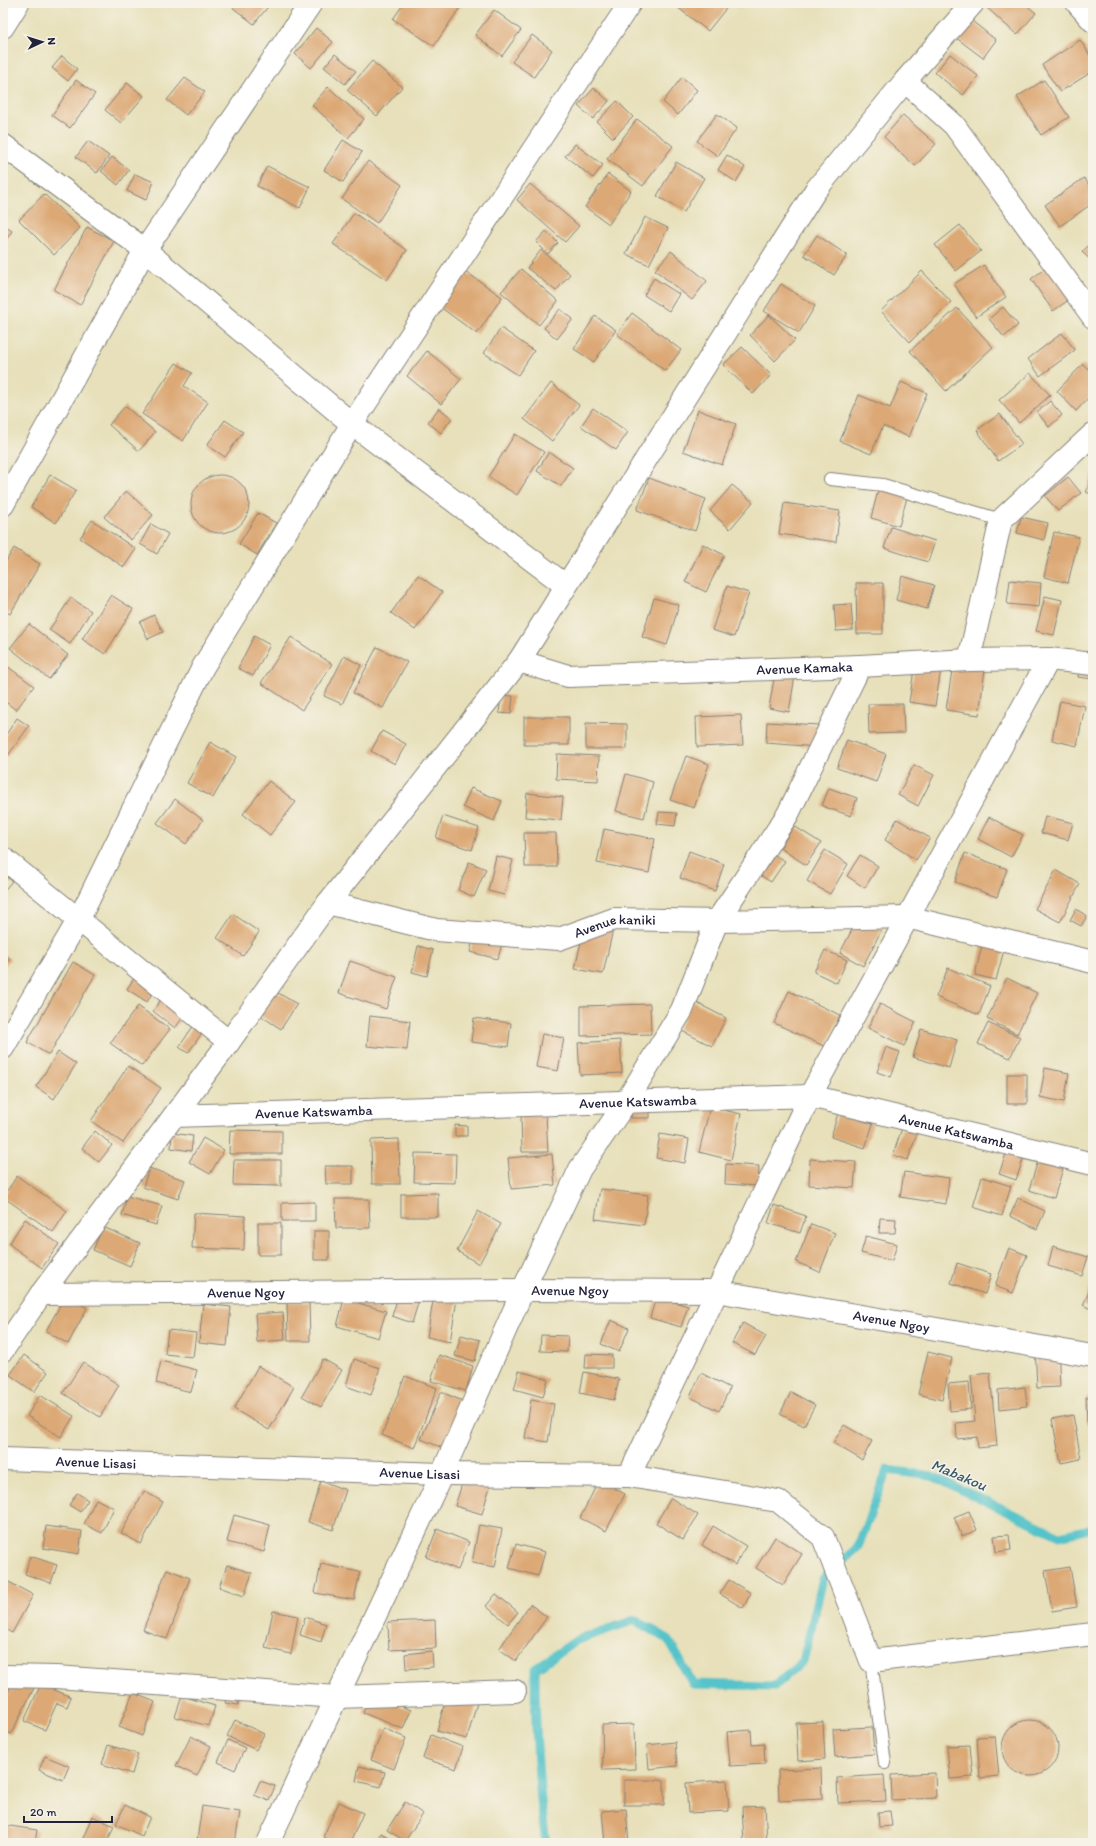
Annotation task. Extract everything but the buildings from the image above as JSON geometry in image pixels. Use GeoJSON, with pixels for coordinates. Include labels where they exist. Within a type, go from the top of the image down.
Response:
{"type":"FeatureCollection","features":[{"type":"Feature","properties":{"kind":"street"},"geometry":{"type":"LineString","coordinates":[[3,27],[18,3]]}},
{"type":"Feature","properties":{"kind":"street"},"geometry":{"type":"LineString","coordinates":[[3,505],[146,250],[311,3]]}},
{"type":"Feature","properties":{"kind":"street"},"geometry":{"type":"LineString","coordinates":[[3,1048],[80,919],[203,667],[352,424],[630,3]]}},
{"type":"Feature","properties":{"kind":"street"},"geometry":{"type":"LineString","coordinates":[[3,1350],[41,1294],[229,1042],[328,903],[519,661],[565,585],[815,191],[905,82],[973,3]]}},
{"type":"Feature","properties":{"kind":"street"},"geometry":{"type":"LineString","coordinates":[[1077,3],[1093,21]]}},
{"type":"Feature","properties":{"kind":"street"},"geometry":{"type":"LineString","coordinates":[[905,82],[954,125],[1093,317]]}},
{"type":"Feature","properties":{"kind":"street"},"geometry":{"type":"LineString","coordinates":[[3,145],[146,250],[352,424],[565,585]]}},
{"type":"Feature","properties":{"kind":"street"},"geometry":{"type":"LineString","coordinates":[[969,660],[1001,520],[1092,437]]}},
{"type":"Feature","properties":{"kind":"street"},"geometry":{"type":"LineString","coordinates":[[629,1476],[810,1096],[1048,659]]}},
{"type":"Feature","properties":{"kind":"street","name":"Avenue Kamaka"},"geometry":{"type":"LineString","coordinates":[[519,661],[568,676],[860,666],[969,660],[1048,659],[1093,664]]}},
{"type":"Feature","properties":{"kind":"street"},"geometry":{"type":"LineString","coordinates":[[268,1843],[442,1474],[523,1290],[580,1169],[626,1102],[682,1010],[717,921],[788,814],[860,666]]}},
{"type":"Feature","properties":{"kind":"street"},"geometry":{"type":"LineString","coordinates":[[3,858],[80,919],[229,1042]]}},
{"type":"Feature","properties":{"kind":"street","name":"Avenue kaniki"},"geometry":{"type":"LineString","coordinates":[[328,903],[436,930],[558,939],[614,920],[717,921],[907,917],[1093,962]]}},
{"type":"Feature","properties":{"kind":"street","name":"Avenue Katswamba"},"geometry":{"type":"LineString","coordinates":[[174,1116],[810,1096],[1093,1164]]}},
{"type":"Feature","properties":{"kind":"street","name":"Avenue Ngoy"},"geometry":{"type":"LineString","coordinates":[[41,1294],[523,1290],[716,1291],[1093,1356]]}},
{"type":"Feature","properties":{"kind":"street","name":"Avenue Lisasi"},"geometry":{"type":"LineString","coordinates":[[3,1459],[442,1474],[629,1476],[778,1501],[823,1537],[871,1661]]}},
{"type":"Feature","properties":{"kind":"street"},"geometry":{"type":"LineString","coordinates":[[871,1661],[1093,1634]]}},
{"type":"Feature","properties":{"kind":"street"},"geometry":{"type":"LineString","coordinates":[[3,1676],[56,1677],[337,1697],[515,1691]]}},
{"type":"Feature","properties":{"kind":"lane"},"geometry":{"type":"LineString","coordinates":[[830,479],[883,485],[1001,520]]}},
{"type":"Feature","properties":{"kind":"lane"},"geometry":{"type":"LineString","coordinates":[[871,1661],[885,1763]]}},
{"type":"Feature","properties":{"kind":"waterway","name":"Mabakou"},"geometry":{"type":"LineString","coordinates":[[546,1843],[538,1756],[535,1669],[577,1640],[635,1620],[668,1639],[693,1684],[775,1686],[803,1661],[823,1579],[858,1547],[887,1470],[932,1476],[1060,1536],[1093,1528]]}}]}
